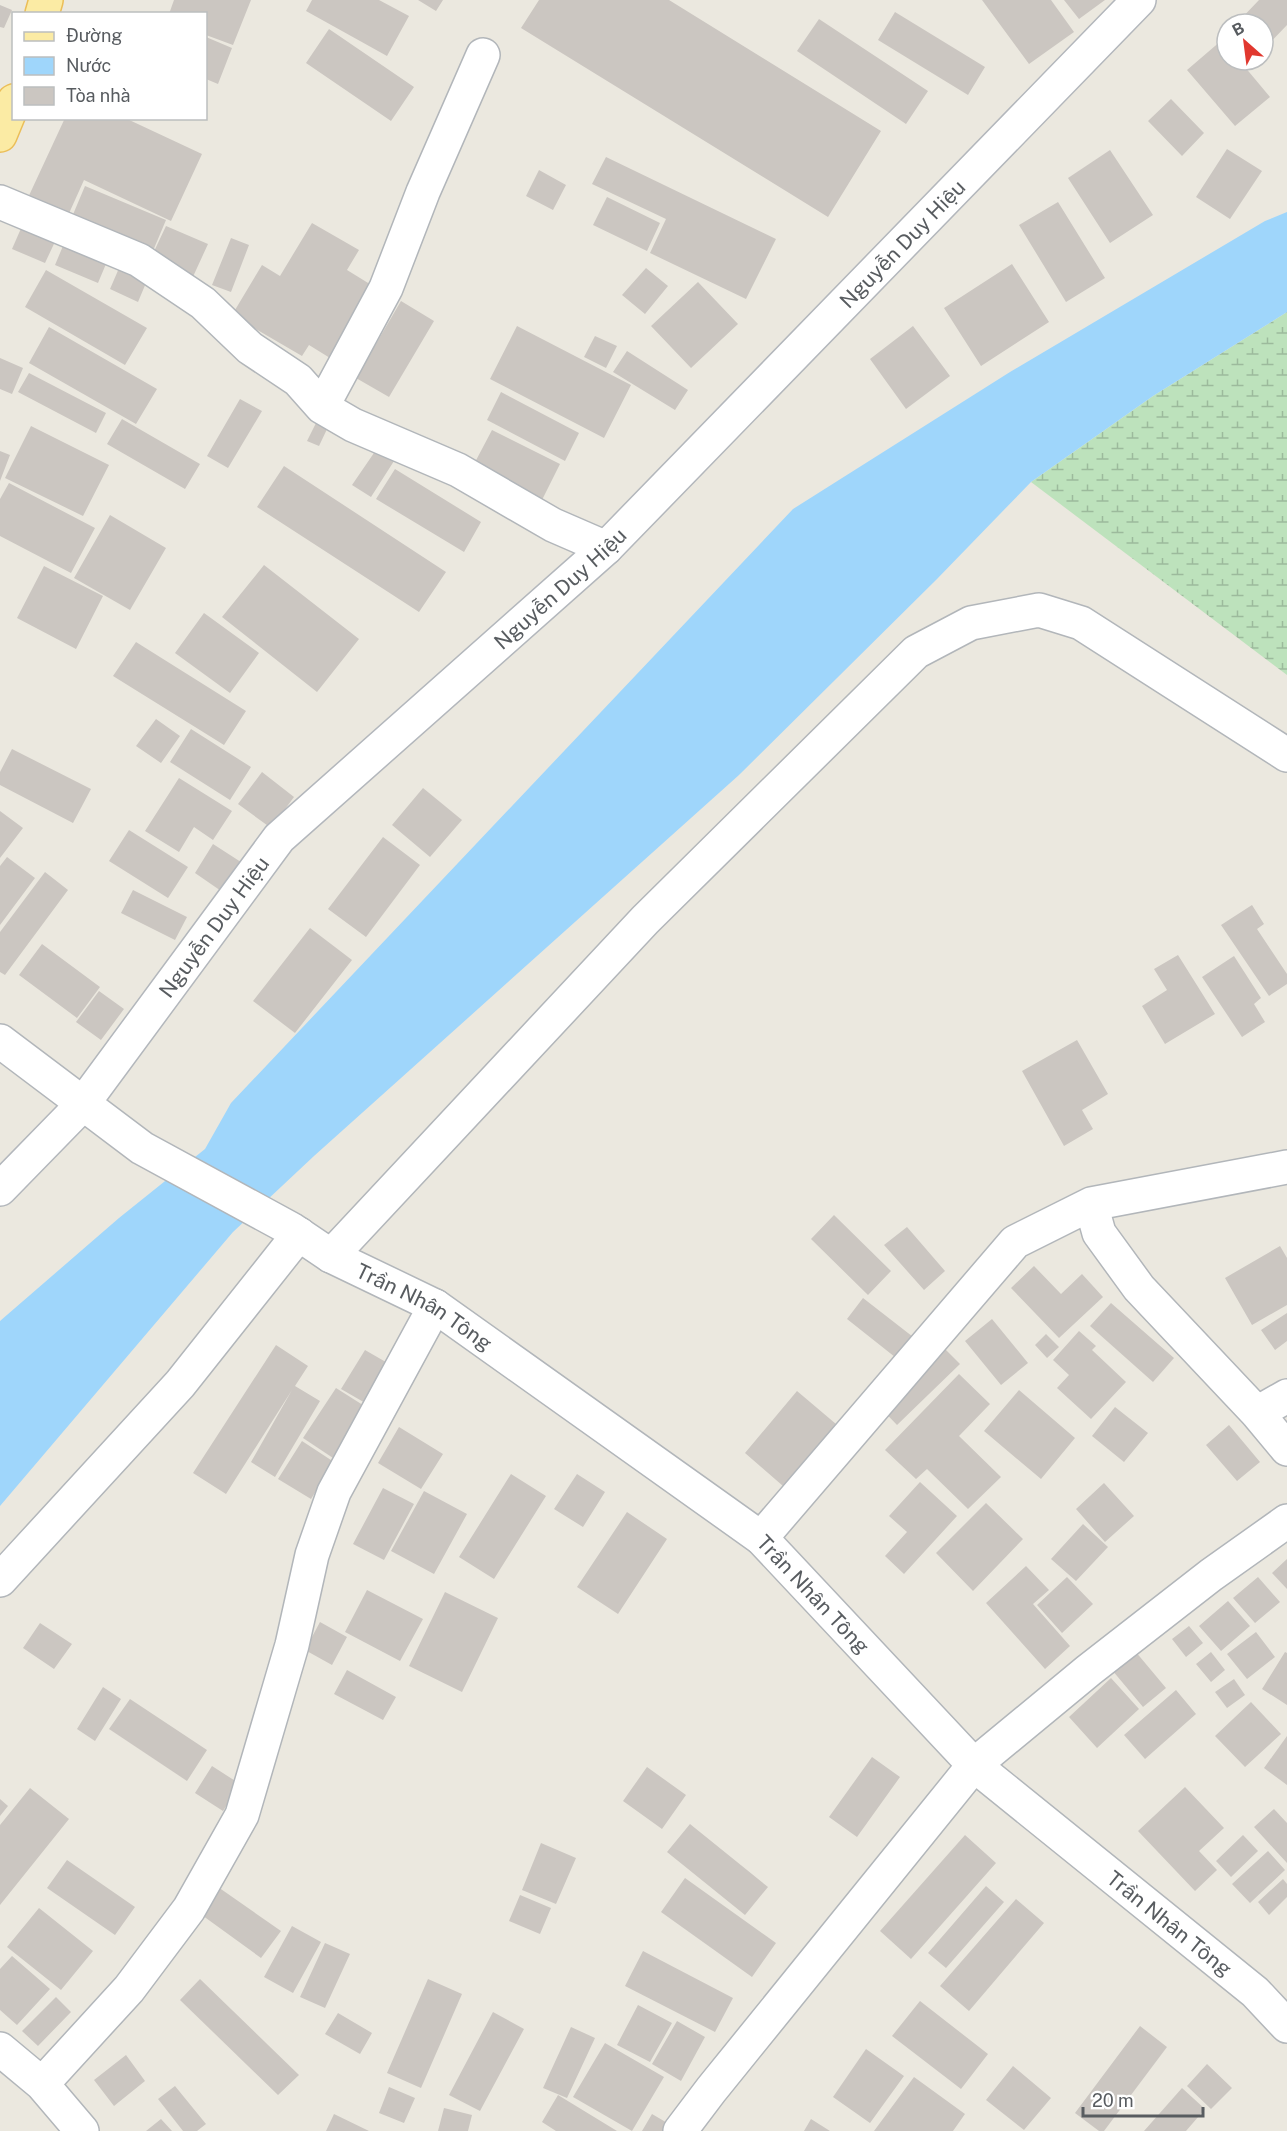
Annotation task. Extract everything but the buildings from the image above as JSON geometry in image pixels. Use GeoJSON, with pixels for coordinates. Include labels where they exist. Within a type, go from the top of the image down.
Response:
{"type":"FeatureCollection","features":[{"type":"Feature","properties":{"kind":"main road"},"geometry":{"type":"LineString","coordinates":[[0,135],[12,105]]}},
{"type":"Feature","properties":{"kind":"street","name":"Nguyễn Duy Hiệu"},"geometry":{"type":"LineString","coordinates":[[0,1189],[82,1105],[279,838],[606,548],[1139,0]]}},
{"type":"Feature","properties":{"kind":"street"},"geometry":{"type":"LineString","coordinates":[[322,407],[386,288],[423,192],[483,55]]}},
{"type":"Feature","properties":{"kind":"street"},"geometry":{"type":"LineString","coordinates":[[0,202],[139,260],[203,303],[250,348],[298,380],[322,407],[353,426],[458,470],[553,525],[606,548]]}},
{"type":"Feature","properties":{"kind":"street"},"geometry":{"type":"LineString","coordinates":[[331,1256],[662,903],[916,652],[971,623],[1039,610],[1081,623],[1287,754]]}},
{"type":"Feature","properties":{"kind":"street"},"geometry":{"type":"LineString","coordinates":[[0,1041],[82,1105]]}},
{"type":"Feature","properties":{"kind":"street","name":"Trần Nhân Tông"},"geometry":{"type":"LineString","coordinates":[[82,1105],[142,1148],[296,1231],[331,1256],[435,1306],[761,1538],[974,1765],[1285,2018]]}},
{"type":"Feature","properties":{"kind":"street"},"geometry":{"type":"LineString","coordinates":[[761,1538],[1015,1242],[1091,1204],[1287,1167]]}},
{"type":"Feature","properties":{"kind":"street"},"geometry":{"type":"LineString","coordinates":[[1091,1204],[1099,1233],[1139,1288],[1257,1413],[1287,1449]]}},
{"type":"Feature","properties":{"kind":"street"},"geometry":{"type":"LineString","coordinates":[[0,1580],[180,1384],[296,1231]]}},
{"type":"Feature","properties":{"kind":"street"},"geometry":{"type":"LineString","coordinates":[[42,2084],[129,1989],[189,1909],[242,1815],[292,1645],[312,1555],[334,1492],[435,1306]]}},
{"type":"Feature","properties":{"kind":"street"},"geometry":{"type":"LineString","coordinates":[[1257,1413],[1287,1396]]}},
{"type":"Feature","properties":{"kind":"street"},"geometry":{"type":"LineString","coordinates":[[680,2131],[974,1765],[1089,1670],[1211,1575],[1287,1521]]}},
{"type":"Feature","properties":{"kind":"street"},"geometry":{"type":"LineString","coordinates":[[0,2049],[42,2084],[82,2131]]}},
{"type":"Feature","properties":{"kind":"green space"},"geometry":{"type":"Polygon","coordinates":[[[1287,312],[1287,675],[1031,482],[1153,396],[1287,312]]]}},
{"type":"Feature","properties":{"kind":"water"},"geometry":{"type":"Polygon","coordinates":[[[1287,212],[1287,312],[1153,396],[1031,482],[937,579],[739,775],[314,1156],[233,1232],[0,1506],[0,1321],[119,1218],[205,1149],[231,1103],[793,509],[1010,372],[1265,221],[1287,212]]]}}]}
